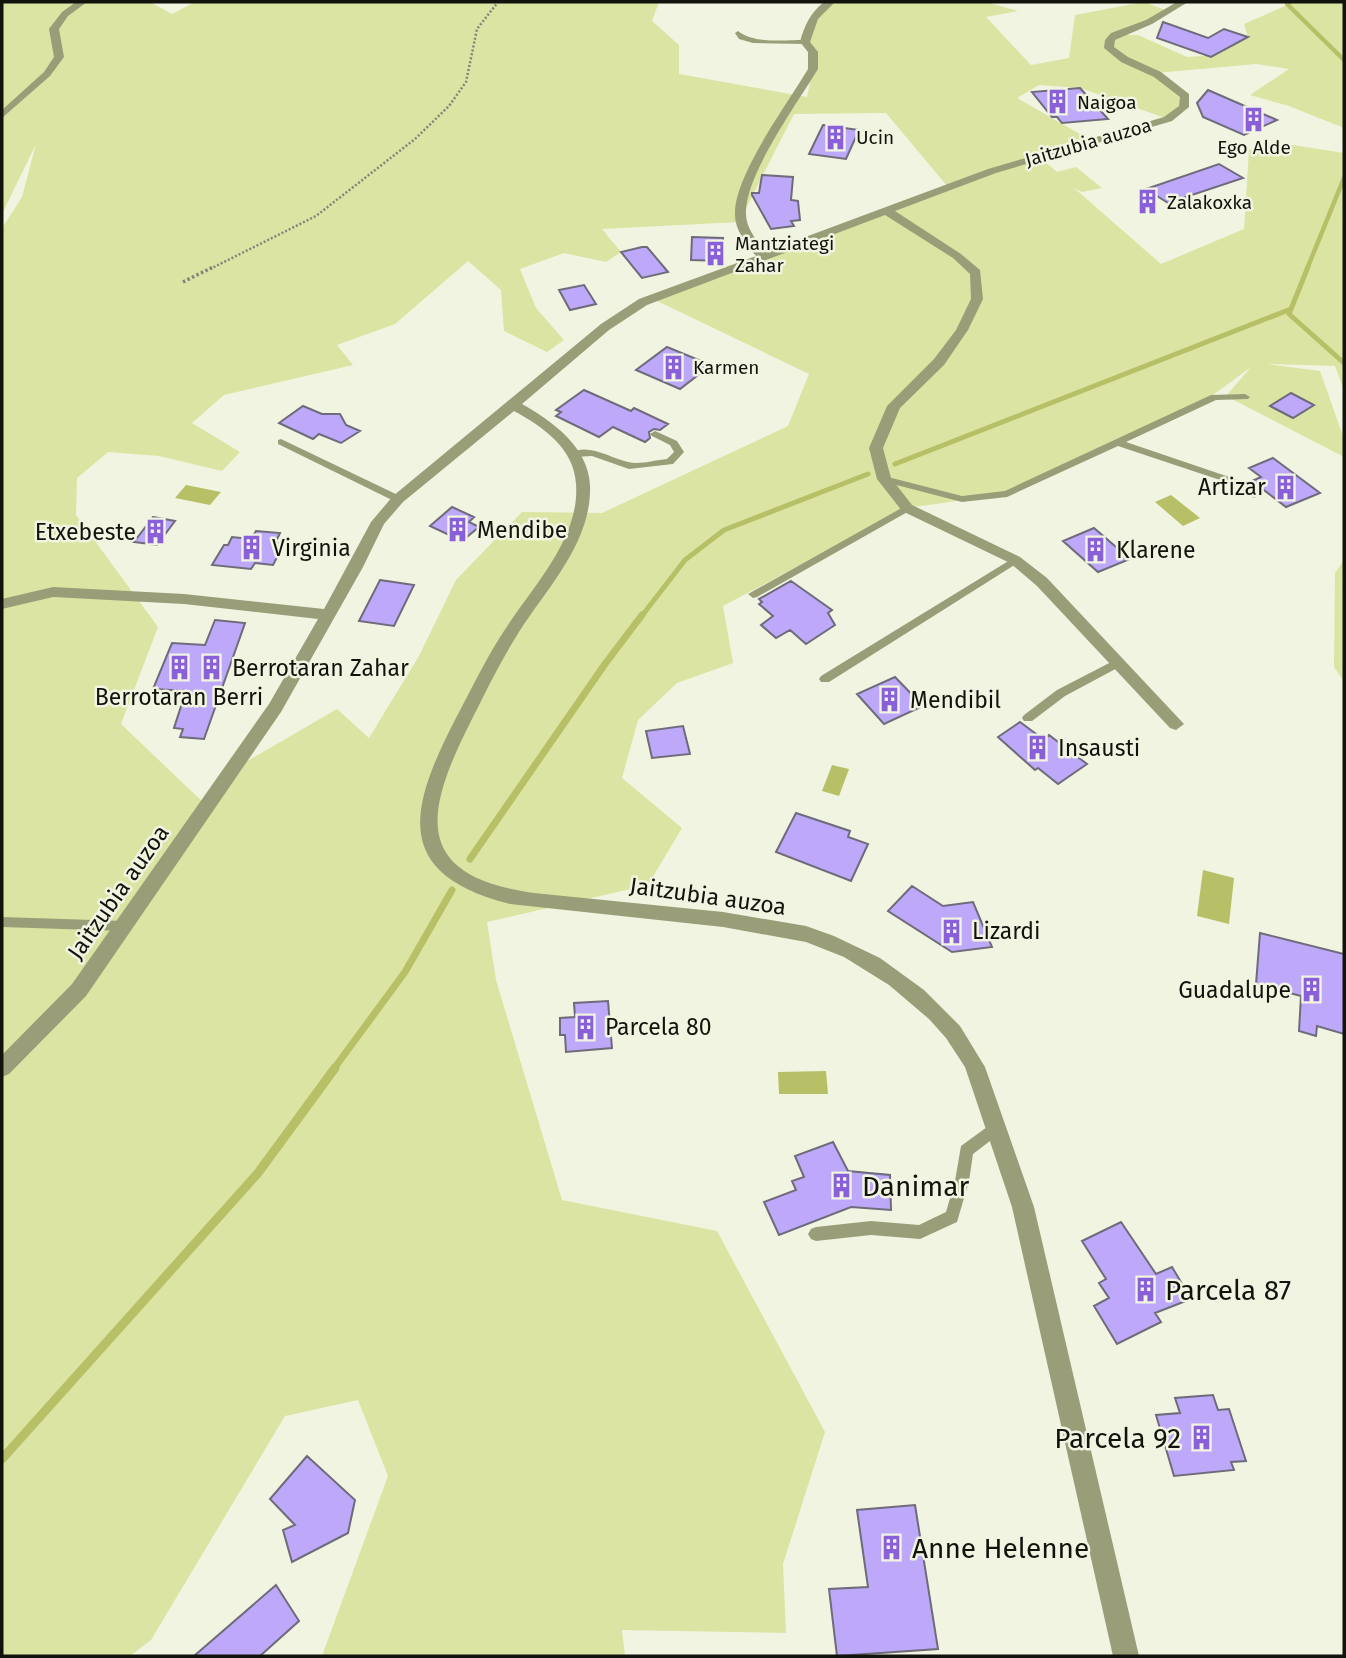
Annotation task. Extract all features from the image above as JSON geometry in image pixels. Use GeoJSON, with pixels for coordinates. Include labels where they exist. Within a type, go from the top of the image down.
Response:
{"type":"FeatureCollection","features":[{"type":"Feature","properties":{"kind":"street"},"geometry":{"type":"LineString","coordinates":[[2,115],[47,74],[59,57],[54,29],[65,14],[82,2]]}},
{"type":"Feature","properties":{"kind":"street"},"geometry":{"type":"LineString","coordinates":[[762,256],[747,236],[739,211],[758,160],[813,69],[813,52],[805,42],[807,28],[830,2]]}},
{"type":"Feature","properties":{"kind":"street","name":"Jaitzubia auzoa"},"geometry":{"type":"LineString","coordinates":[[2,1068],[79,990],[124,926],[275,708],[378,523],[398,499],[605,327],[643,302],[1037,155],[1168,119],[1184,107],[1185,96],[1155,73],[1134,66],[1117,56],[1109,48],[1110,40],[1114,35],[1149,22],[1165,10],[1183,2]]}},
{"type":"Feature","properties":{"kind":"street"},"geometry":{"type":"LineString","coordinates":[[887,211],[957,256],[976,273],[977,299],[961,330],[939,362],[894,405],[876,448],[884,479],[907,508],[1015,560],[1042,582],[1176,724]]}},
{"type":"Feature","properties":{"kind":"street","name":"Jaitzubia auzoa"},"geometry":{"type":"LineString","coordinates":[[513,405],[557,434],[574,454],[583,482],[584,506],[573,535],[513,630],[439,768],[428,805],[428,837],[447,866],[485,889],[529,899],[710,916],[810,935],[859,956],[920,996],[966,1050],[998,1126],[1035,1247],[1082,1470],[1126,1656]]}},
{"type":"Feature","properties":{"kind":"street"},"geometry":{"type":"LineString","coordinates":[[2,604],[53,592],[184,599],[328,615]]}},
{"type":"Feature","properties":{"kind":"lane"},"geometry":{"type":"LineString","coordinates":[[738,33],[741,38],[753,41],[805,42]]}},
{"type":"Feature","properties":{"kind":"lane"},"geometry":{"type":"LineString","coordinates":[[884,479],[962,499],[1007,494],[1214,397],[1245,397]]}},
{"type":"Feature","properties":{"kind":"lane"},"geometry":{"type":"LineString","coordinates":[[574,454],[593,453],[629,466],[670,462],[679,452],[674,443],[654,434]]}},
{"type":"Feature","properties":{"kind":"lane"},"geometry":{"type":"LineString","coordinates":[[281,442],[398,499]]}},
{"type":"Feature","properties":{"kind":"lane"},"geometry":{"type":"LineString","coordinates":[[1117,442],[1238,483],[1254,495]]}},
{"type":"Feature","properties":{"kind":"lane"},"geometry":{"type":"LineString","coordinates":[[753,594],[907,508]]}},
{"type":"Feature","properties":{"kind":"lane"},"geometry":{"type":"LineString","coordinates":[[825,679],[1015,560]]}},
{"type":"Feature","properties":{"kind":"lane"},"geometry":{"type":"LineString","coordinates":[[1028,719],[1061,693],[1117,663]]}},
{"type":"Feature","properties":{"kind":"lane"},"geometry":{"type":"LineString","coordinates":[[2,922],[124,926]]}},
{"type":"Feature","properties":{"kind":"lane"},"geometry":{"type":"LineString","coordinates":[[816,1234],[871,1228],[920,1232],[952,1217],[962,1181],[966,1151],[998,1126]]}},
{"type":"Feature","properties":{"kind":"path"},"geometry":{"type":"LineString","coordinates":[[183,282],[317,216],[415,139],[449,106],[466,82],[477,29],[498,2]]}},
{"type":"Feature","properties":{"kind":"shaded area"},"geometry":{"type":"Polygon","coordinates":[[[2,2],[150,2],[172,14],[195,2],[659,2],[652,21],[679,45],[679,74],[807,97],[813,69],[805,42],[823,7],[836,2],[986,2],[1018,11],[986,17],[1031,65],[1069,58],[1075,15],[1144,2],[1165,10],[1149,22],[1117,35],[1138,35],[1187,57],[1217,55],[1248,37],[1244,24],[1287,5],[1287,2],[1344,2],[1344,128],[1289,106],[1250,95],[1289,69],[1256,64],[1156,73],[1185,96],[1184,107],[1168,119],[1080,88],[1039,85],[1017,98],[1092,141],[1038,156],[1057,172],[1076,167],[1102,188],[1082,192],[1074,188],[1161,264],[1244,229],[1249,150],[1293,145],[1344,153],[1344,391],[1335,366],[1267,364],[1320,371],[1344,439],[1344,457],[1226,396],[1251,367],[1213,395],[1007,494],[907,508],[723,606],[733,663],[677,683],[638,720],[622,778],[682,828],[648,885],[487,922],[496,980],[562,1200],[717,1231],[825,1432],[783,1564],[786,1633],[622,1630],[625,1656],[322,1656],[388,1476],[358,1400],[285,1416],[151,1640],[130,1656],[2,1656],[2,228],[22,197],[36,144],[2,214],[2,2]],[[886,113],[794,114],[739,222],[602,229],[621,252],[606,262],[564,253],[520,269],[536,308],[564,340],[547,352],[504,331],[501,290],[468,261],[395,324],[337,345],[353,365],[224,395],[192,423],[240,452],[222,471],[159,456],[108,452],[77,478],[76,515],[158,627],[121,724],[207,806],[232,770],[337,709],[369,738],[419,656],[456,580],[522,512],[602,513],[788,426],[809,374],[653,299],[948,187],[886,113]]]}},
{"type":"Feature","properties":{"kind":"shaded area"},"geometry":{"type":"Polygon","coordinates":[[[186,485],[221,492],[210,505],[175,498],[186,485]]]}},
{"type":"Feature","properties":{"kind":"shaded area"},"geometry":{"type":"Polygon","coordinates":[[[1171,495],[1200,518],[1183,526],[1155,502],[1171,495]]]}},
{"type":"Feature","properties":{"kind":"shaded area"},"geometry":{"type":"Polygon","coordinates":[[[1344,560],[1344,682],[1334,667],[1335,573],[1344,560]]]}},
{"type":"Feature","properties":{"kind":"shaded area"},"geometry":{"type":"Polygon","coordinates":[[[832,765],[849,769],[839,796],[822,791],[832,765]]]}},
{"type":"Feature","properties":{"kind":"shaded area"},"geometry":{"type":"Polygon","coordinates":[[[1203,870],[1234,878],[1229,924],[1197,916],[1203,870]]]}},
{"type":"Feature","properties":{"kind":"shaded area"},"geometry":{"type":"Polygon","coordinates":[[[826,1071],[828,1094],[779,1094],[778,1072],[826,1071]]]}},
{"type":"Feature","properties":{"kind":"building"},"geometry":{"type":"Polygon","coordinates":[[[1163,22],[1208,38],[1224,29],[1248,37],[1211,57],[1157,38],[1163,22]]]}},
{"type":"Feature","properties":{"kind":"building","name":"Naigoa"},"geometry":{"type":"Polygon","coordinates":[[[1080,88],[1108,119],[1062,123],[1057,117],[1052,117],[1032,92],[1080,88]]]}},
{"type":"Feature","properties":{"kind":"building"},"geometry":{"type":"Polygon","coordinates":[[[1208,90],[1277,120],[1244,135],[1203,117],[1197,103],[1208,90]]]}},
{"type":"Feature","properties":{"kind":"building","name":"Ucin"},"geometry":{"type":"Polygon","coordinates":[[[823,125],[859,130],[846,159],[809,154],[823,125]]]}},
{"type":"Feature","properties":{"kind":"building"},"geometry":{"type":"Polygon","coordinates":[[[1219,164],[1243,178],[1168,203],[1146,189],[1219,164]]]}},
{"type":"Feature","properties":{"kind":"building"},"geometry":{"type":"Polygon","coordinates":[[[762,175],[793,177],[791,200],[798,201],[800,220],[791,221],[794,226],[771,229],[752,195],[759,193],[762,175]]]}},
{"type":"Feature","properties":{"kind":"building","name":"Mantziategi Zahar"},"geometry":{"type":"Polygon","coordinates":[[[692,237],[723,238],[723,261],[691,260],[692,237]]]}},
{"type":"Feature","properties":{"kind":"building"},"geometry":{"type":"Polygon","coordinates":[[[647,247],[668,272],[642,278],[621,252],[647,247]]]}},
{"type":"Feature","properties":{"kind":"building"},"geometry":{"type":"Polygon","coordinates":[[[584,285],[596,304],[570,310],[559,290],[584,285]]]}},
{"type":"Feature","properties":{"kind":"building","name":"Karmen"},"geometry":{"type":"Polygon","coordinates":[[[667,347],[711,365],[680,389],[636,370],[667,347]]]}},
{"type":"Feature","properties":{"kind":"building"},"geometry":{"type":"Polygon","coordinates":[[[584,390],[668,424],[660,430],[649,432],[650,438],[645,442],[613,427],[599,437],[556,416],[561,412],[556,410],[584,390]]]}},
{"type":"Feature","properties":{"kind":"building"},"geometry":{"type":"Polygon","coordinates":[[[1291,393],[1314,405],[1293,418],[1270,406],[1291,393]]]}},
{"type":"Feature","properties":{"kind":"building"},"geometry":{"type":"Polygon","coordinates":[[[303,406],[322,414],[340,414],[346,425],[360,431],[341,443],[319,434],[313,439],[279,423],[303,406]]]}},
{"type":"Feature","properties":{"kind":"building","name":"Artizar"},"geometry":{"type":"Polygon","coordinates":[[[1273,458],[1320,493],[1286,507],[1252,481],[1261,477],[1249,468],[1273,458]]]}},
{"type":"Feature","properties":{"kind":"building","name":"Mendibe"},"geometry":{"type":"Polygon","coordinates":[[[452,507],[474,517],[469,522],[479,527],[462,541],[430,526],[452,507]]]}},
{"type":"Feature","properties":{"kind":"building","name":"Etxebeste"},"geometry":{"type":"Polygon","coordinates":[[[153,517],[175,521],[157,545],[134,542],[153,517]]]}},
{"type":"Feature","properties":{"kind":"building","name":"Klarene"},"geometry":{"type":"Polygon","coordinates":[[[1094,528],[1130,559],[1098,572],[1063,541],[1094,528]]]}},
{"type":"Feature","properties":{"kind":"building","name":"Virginia"},"geometry":{"type":"Polygon","coordinates":[[[256,531],[280,533],[275,543],[284,544],[273,565],[255,563],[251,569],[212,565],[232,537],[251,539],[256,531]]]}},
{"type":"Feature","properties":{"kind":"building"},"geometry":{"type":"Polygon","coordinates":[[[380,580],[414,585],[394,626],[359,621],[380,580]]]}},
{"type":"Feature","properties":{"kind":"building"},"geometry":{"type":"Polygon","coordinates":[[[791,581],[832,610],[828,613],[835,625],[806,644],[790,630],[776,638],[761,625],[773,616],[759,604],[762,602],[759,599],[791,581]]]}},
{"type":"Feature","properties":{"kind":"building"},"geometry":{"type":"Polygon","coordinates":[[[215,620],[245,623],[204,739],[180,737],[183,729],[174,728],[186,691],[153,689],[172,643],[205,645],[215,620]]]}},
{"type":"Feature","properties":{"kind":"building","name":"Mendibil"},"geometry":{"type":"Polygon","coordinates":[[[895,677],[923,706],[884,724],[857,694],[895,677]]]}},
{"type":"Feature","properties":{"kind":"building","name":"Insausti"},"geometry":{"type":"Polygon","coordinates":[[[1020,722],[1043,739],[1049,735],[1087,764],[1058,784],[1038,768],[1035,770],[998,737],[1020,722]]]}},
{"type":"Feature","properties":{"kind":"building"},"geometry":{"type":"Polygon","coordinates":[[[683,726],[690,754],[652,758],[646,731],[683,726]]]}},
{"type":"Feature","properties":{"kind":"building"},"geometry":{"type":"Polygon","coordinates":[[[796,813],[850,831],[848,837],[868,844],[851,881],[776,852],[796,813]]]}},
{"type":"Feature","properties":{"kind":"building","name":"Lizardi"},"geometry":{"type":"Polygon","coordinates":[[[912,886],[943,906],[973,902],[992,947],[952,952],[888,911],[912,886]]]}},
{"type":"Feature","properties":{"kind":"building","name":"Guadalupe"},"geometry":{"type":"Polygon","coordinates":[[[1260,933],[1344,954],[1344,1034],[1317,1026],[1316,1036],[1299,1031],[1301,996],[1256,984],[1260,933]]]}},
{"type":"Feature","properties":{"kind":"building","name":"Parcela 80"},"geometry":{"type":"Polygon","coordinates":[[[608,1001],[612,1048],[566,1052],[565,1035],[560,1035],[560,1018],[575,1017],[574,1003],[608,1001]]]}},
{"type":"Feature","properties":{"kind":"building","name":"Danimar"},"geometry":{"type":"Polygon","coordinates":[[[833,1142],[848,1171],[890,1175],[891,1210],[851,1207],[779,1235],[764,1202],[796,1190],[792,1181],[804,1177],[795,1156],[833,1142]]]}},
{"type":"Feature","properties":{"kind":"building","name":"Parcela 87"},"geometry":{"type":"Polygon","coordinates":[[[1121,1222],[1156,1274],[1172,1267],[1191,1299],[1155,1313],[1161,1322],[1117,1344],[1094,1306],[1109,1298],[1099,1283],[1106,1279],[1082,1241],[1121,1222]]]}},
{"type":"Feature","properties":{"kind":"building","name":"Parcela 92"},"geometry":{"type":"Polygon","coordinates":[[[1213,1395],[1218,1410],[1229,1409],[1246,1461],[1231,1462],[1234,1470],[1174,1476],[1156,1415],[1180,1413],[1175,1398],[1213,1395]]]}},
{"type":"Feature","properties":{"kind":"building"},"geometry":{"type":"Polygon","coordinates":[[[307,1456],[355,1500],[348,1533],[292,1562],[283,1530],[295,1525],[270,1499],[307,1456]]]}},
{"type":"Feature","properties":{"kind":"building","name":"Anne Helenne"},"geometry":{"type":"Polygon","coordinates":[[[915,1505],[938,1649],[837,1656],[829,1589],[868,1587],[857,1510],[915,1505]]]}},
{"type":"Feature","properties":{"kind":"building"},"geometry":{"type":"Polygon","coordinates":[[[276,1585],[299,1621],[260,1656],[194,1656],[276,1585]]]}},
{"type":"Feature","properties":{"kind":"waterway"},"geometry":{"type":"LineString","coordinates":[[1290,2],[1287,4],[1344,60]]}},
{"type":"Feature","properties":{"kind":"waterway"},"geometry":{"type":"LineString","coordinates":[[1307,269],[1344,178]]}},
{"type":"Feature","properties":{"kind":"waterway"},"geometry":{"type":"LineString","coordinates":[[1308,267],[1289,314],[1344,363]]}},
{"type":"Feature","properties":{"kind":"waterway"},"geometry":{"type":"LineString","coordinates":[[895,464],[1291,309]]}},
{"type":"Feature","properties":{"kind":"waterway"},"geometry":{"type":"LineString","coordinates":[[641,617],[685,560],[724,530],[868,474]]}},
{"type":"Feature","properties":{"kind":"waterway"},"geometry":{"type":"LineString","coordinates":[[470,859],[642,615]]}},
{"type":"Feature","properties":{"kind":"waterway"},"geometry":{"type":"LineString","coordinates":[[333,1070],[405,972],[452,890]]}},
{"type":"Feature","properties":{"kind":"waterway"},"geometry":{"type":"LineString","coordinates":[[2,1459],[258,1173],[335,1068]]}},
{"type":"Feature","properties":{"kind":"place","name":"Naigoa"},"geometry":{"type":"Point","coordinates":[1057,102]}},
{"type":"Feature","properties":{"kind":"place","name":"Ego Alde"},"geometry":{"type":"Point","coordinates":[1254,119]}},
{"type":"Feature","properties":{"kind":"place","name":"Ucin"},"geometry":{"type":"Point","coordinates":[836,137]}},
{"type":"Feature","properties":{"kind":"place","name":"Zalakoxka"},"geometry":{"type":"Point","coordinates":[1147,202]}},
{"type":"Feature","properties":{"kind":"place","name":"Mantziategi Zahar"},"geometry":{"type":"Point","coordinates":[715,254]}},
{"type":"Feature","properties":{"kind":"place","name":"Karmen"},"geometry":{"type":"Point","coordinates":[673,367]}},
{"type":"Feature","properties":{"kind":"place","name":"Artizar"},"geometry":{"type":"Point","coordinates":[1286,487]}},
{"type":"Feature","properties":{"kind":"place","name":"Mendibe"},"geometry":{"type":"Point","coordinates":[457,530]}},
{"type":"Feature","properties":{"kind":"place","name":"Etxebeste"},"geometry":{"type":"Point","coordinates":[156,532]}},
{"type":"Feature","properties":{"kind":"place","name":"Virginia"},"geometry":{"type":"Point","coordinates":[252,548]}},
{"type":"Feature","properties":{"kind":"place","name":"Klarene"},"geometry":{"type":"Point","coordinates":[1096,550]}},
{"type":"Feature","properties":{"kind":"place","name":"Berrotaran Berri"},"geometry":{"type":"Point","coordinates":[179,667]}},
{"type":"Feature","properties":{"kind":"place","name":"Berrotaran Zahar"},"geometry":{"type":"Point","coordinates":[212,668]}},
{"type":"Feature","properties":{"kind":"place","name":"Mendibil"},"geometry":{"type":"Point","coordinates":[890,700]}},
{"type":"Feature","properties":{"kind":"place","name":"Insausti"},"geometry":{"type":"Point","coordinates":[1038,748]}},
{"type":"Feature","properties":{"kind":"place","name":"Lizardi"},"geometry":{"type":"Point","coordinates":[952,931]}},
{"type":"Feature","properties":{"kind":"place","name":"Guadalupe"},"geometry":{"type":"Point","coordinates":[1311,990]}},
{"type":"Feature","properties":{"kind":"place","name":"Parcela 80"},"geometry":{"type":"Point","coordinates":[585,1027]}},
{"type":"Feature","properties":{"kind":"place","name":"Danimar"},"geometry":{"type":"Point","coordinates":[842,1186]}},
{"type":"Feature","properties":{"kind":"place","name":"Parcela 87"},"geometry":{"type":"Point","coordinates":[1145,1290]}},
{"type":"Feature","properties":{"kind":"place","name":"Parcela 92"},"geometry":{"type":"Point","coordinates":[1201,1438]}},
{"type":"Feature","properties":{"kind":"place","name":"Anne Helenne"},"geometry":{"type":"Point","coordinates":[892,1548]}}]}
